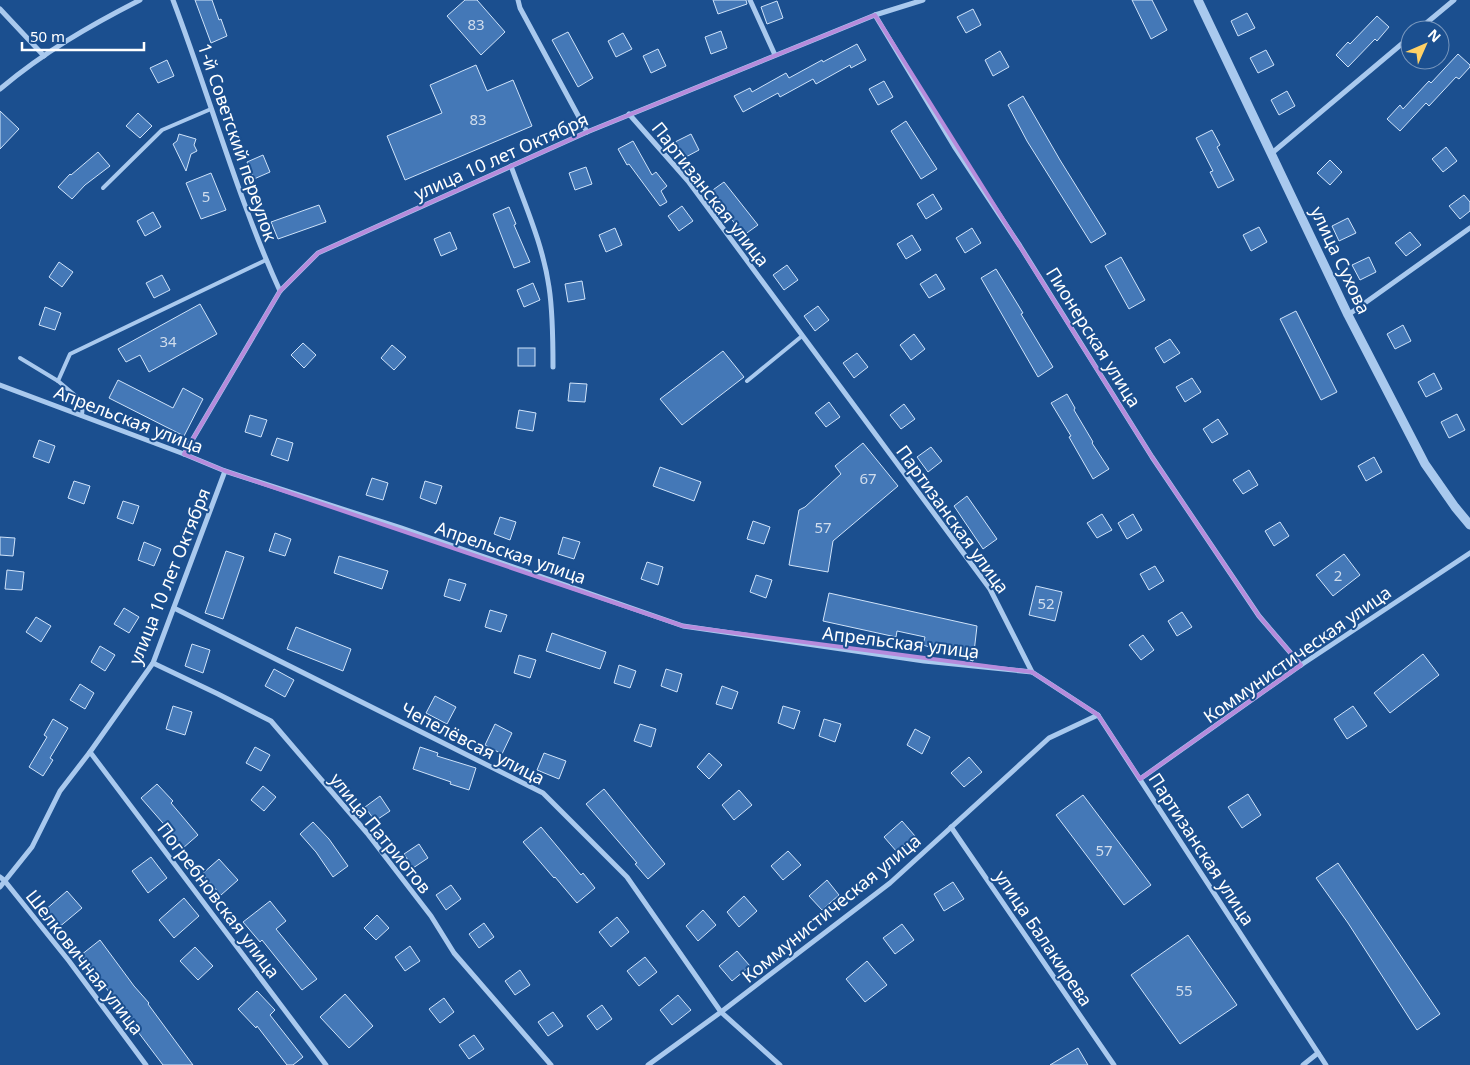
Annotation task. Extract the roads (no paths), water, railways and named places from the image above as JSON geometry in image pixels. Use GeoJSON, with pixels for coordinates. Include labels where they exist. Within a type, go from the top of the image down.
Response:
{"type":"FeatureCollection","features":[{"type":"Feature","properties":{"kind":"street"},"geometry":{"type":"LineString","coordinates":[[0,89],[23,69],[92,24],[140,0]]}},
{"type":"Feature","properties":{"kind":"street","name":"1-й Советский переулок"},"geometry":{"type":"LineString","coordinates":[[173,0],[266,260],[280,291]]}},
{"type":"Feature","properties":{"kind":"street"},"geometry":{"type":"LineString","coordinates":[[518,0],[520,8],[587,132]]}},
{"type":"Feature","properties":{"kind":"street"},"geometry":{"type":"LineString","coordinates":[[750,0],[775,55]]}},
{"type":"Feature","properties":{"kind":"street","name":"улица 10 лет Октября"},"geometry":{"type":"LineString","coordinates":[[184,454],[280,291],[318,253],[629,114],[875,15],[923,0]]}},
{"type":"Feature","properties":{"kind":"street","name":"улица Сухова"},"geometry":{"type":"LineString","coordinates":[[1198,0],[1348,315],[1425,464],[1470,525]]}},
{"type":"Feature","properties":{"kind":"street"},"geometry":{"type":"LineString","coordinates":[[1430,20],[1454,0]]}},
{"type":"Feature","properties":{"kind":"street"},"geometry":{"type":"LineString","coordinates":[[0,9],[44,56]]}},
{"type":"Feature","properties":{"kind":"street","name":"Пионерская улица"},"geometry":{"type":"LineString","coordinates":[[875,15],[954,146],[1020,246],[1152,457],[1259,616],[1301,665]]}},
{"type":"Feature","properties":{"kind":"street"},"geometry":{"type":"LineString","coordinates":[[1272,153],[1400,45]]}},
{"type":"Feature","properties":{"kind":"street","name":"Партизанская улица"},"geometry":{"type":"LineString","coordinates":[[629,114],[688,181],[990,589],[1032,672],[1098,715],[1326,1065]]}},
{"type":"Feature","properties":{"kind":"street"},"geometry":{"type":"LineString","coordinates":[[511,166],[542,255],[549,286],[553,320],[553,367]]}},
{"type":"Feature","properties":{"kind":"street"},"geometry":{"type":"LineString","coordinates":[[1348,315],[1470,228]]}},
{"type":"Feature","properties":{"kind":"street","name":"Апрельская улица"},"geometry":{"type":"LineString","coordinates":[[0,385],[184,454],[225,472],[401,528],[683,626],[924,661],[1032,672]]}},
{"type":"Feature","properties":{"kind":"street","name":"улица 10 лет Октября"},"geometry":{"type":"LineString","coordinates":[[0,886],[2,879],[32,847],[60,791],[153,663],[225,472]]}},
{"type":"Feature","properties":{"kind":"street","name":"Коммунистическая улица"},"geometry":{"type":"LineString","coordinates":[[1140,779],[1301,665],[1470,553]]}},
{"type":"Feature","properties":{"kind":"street","name":"Чепелёвсая улица"},"geometry":{"type":"LineString","coordinates":[[174,608],[543,793],[627,877],[721,1012],[780,1065]]}},
{"type":"Feature","properties":{"kind":"street","name":"улица Патриотов"},"geometry":{"type":"LineString","coordinates":[[153,663],[271,721],[367,834],[431,916],[454,953],[551,1065]]}},
{"type":"Feature","properties":{"kind":"street","name":"Коммунистическая улица"},"geometry":{"type":"LineString","coordinates":[[648,1065],[721,1012],[890,883],[1049,738],[1098,715]]}},
{"type":"Feature","properties":{"kind":"street","name":"Погребновская улица"},"geometry":{"type":"LineString","coordinates":[[90,752],[326,1065]]}},
{"type":"Feature","properties":{"kind":"street","name":"улица Балакирева"},"geometry":{"type":"LineString","coordinates":[[951,827],[1114,1065]]}},
{"type":"Feature","properties":{"kind":"street","name":"Шелковичная улица"},"geometry":{"type":"LineString","coordinates":[[2,879],[69,961],[146,1065]]}},
{"type":"Feature","properties":{"kind":"street"},"geometry":{"type":"LineString","coordinates":[[1303,1065],[1318,1053]]}},
{"type":"Feature","properties":{"kind":"lane"},"geometry":{"type":"LineString","coordinates":[[103,188],[162,130],[211,109]]}},
{"type":"Feature","properties":{"kind":"lane"},"geometry":{"type":"LineString","coordinates":[[58,381],[70,354],[266,260]]}},
{"type":"Feature","properties":{"kind":"lane"},"geometry":{"type":"LineString","coordinates":[[747,380],[802,336]]}},
{"type":"Feature","properties":{"kind":"lane"},"geometry":{"type":"LineString","coordinates":[[20,358],[58,381],[84,402],[82,416]]}}]}
